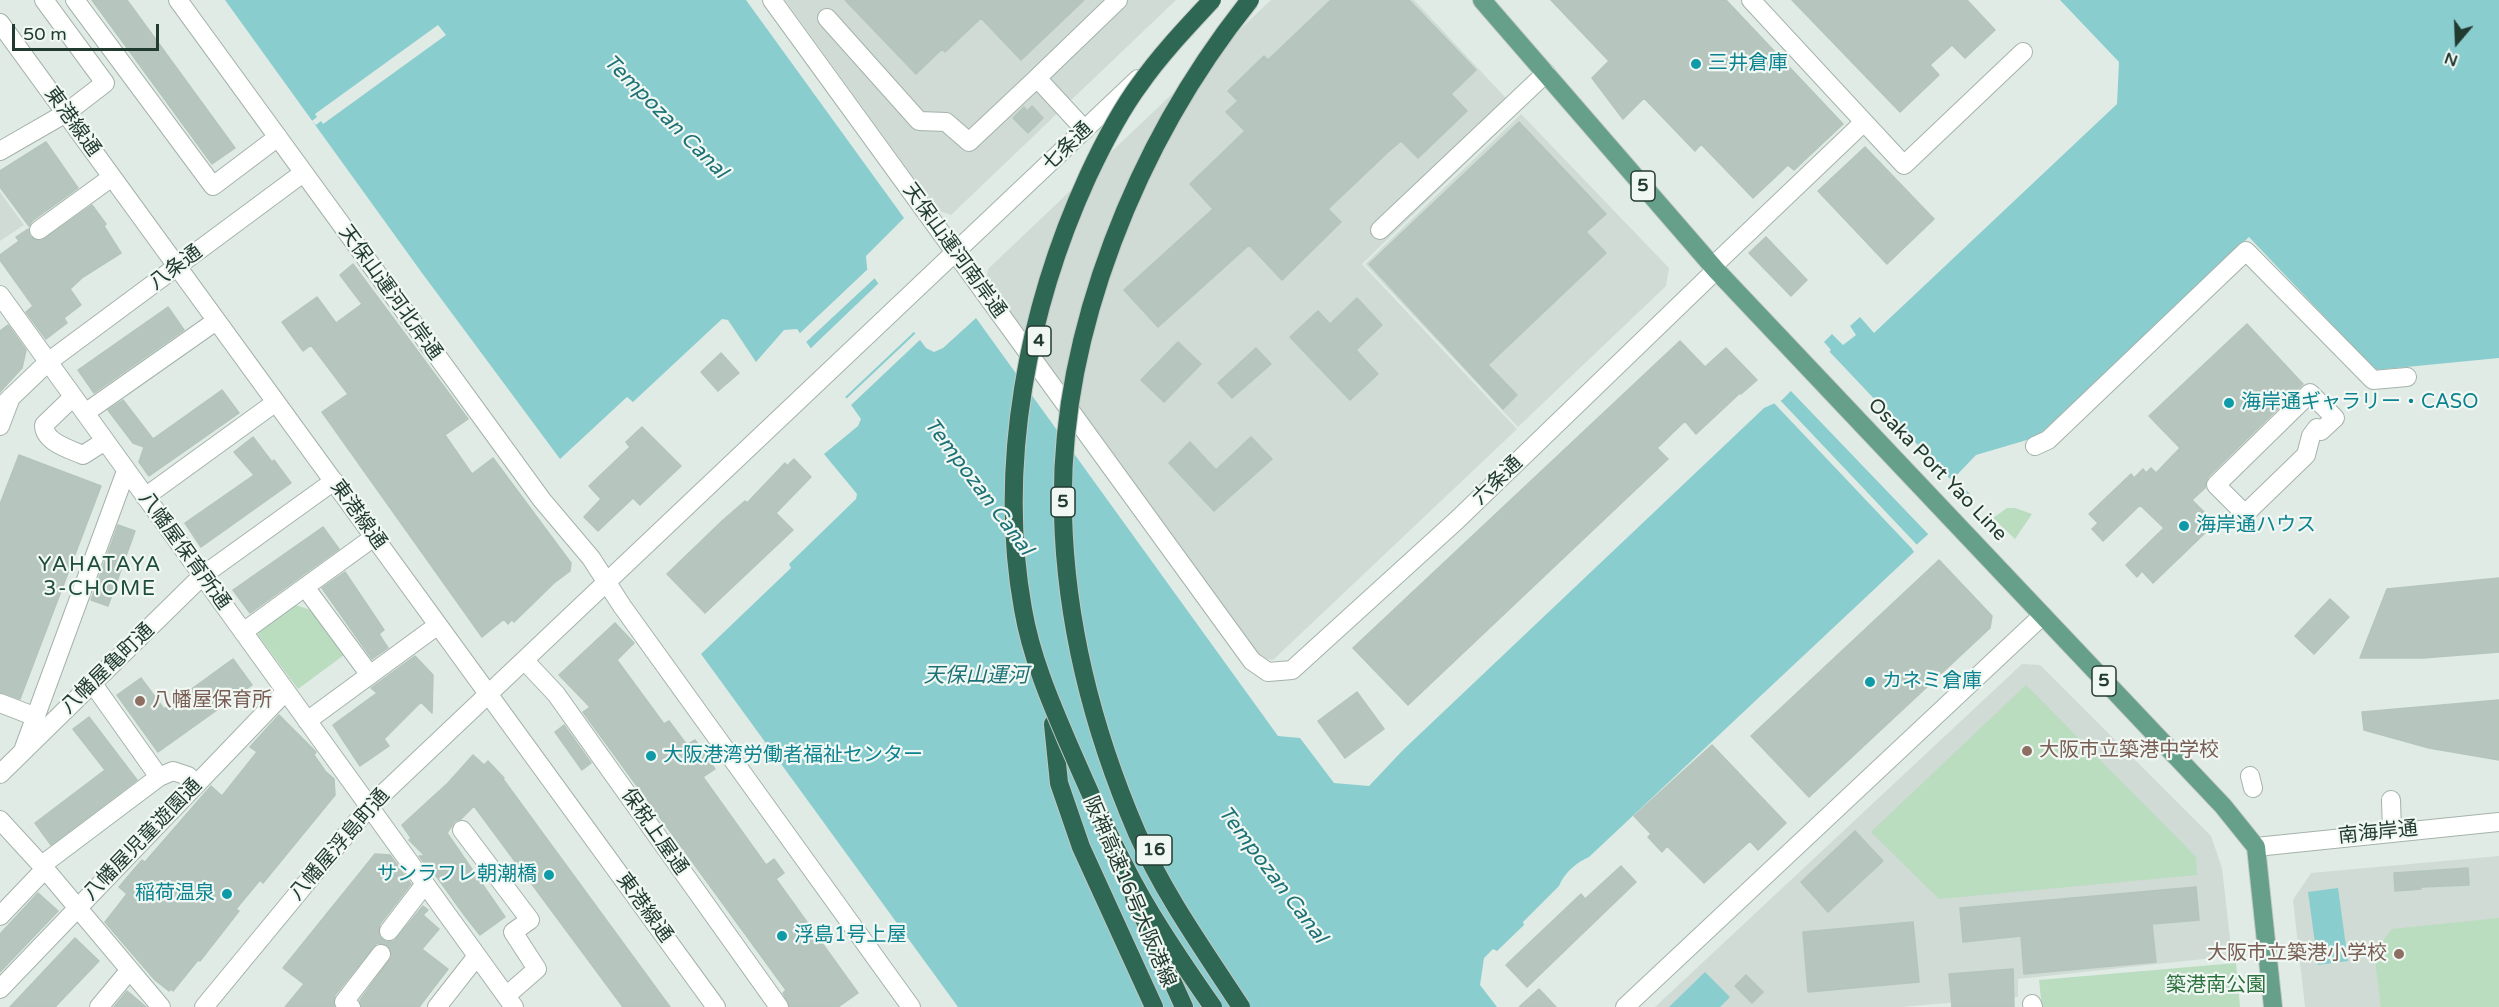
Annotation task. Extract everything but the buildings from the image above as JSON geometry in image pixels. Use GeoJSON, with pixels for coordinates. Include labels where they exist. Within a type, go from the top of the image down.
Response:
{"type":"FeatureCollection","features":[{"type":"Feature","properties":{"kind":"highway","name":"4"},"geometry":{"type":"LineString","coordinates":[[1053,724],[1033,634],[1023,559],[1021,496],[1023,443],[1036,354],[1056,275],[1072,228],[1108,150],[1135,98],[1158,63],[1212,0]]}},
{"type":"Feature","properties":{"kind":"highway"},"geometry":{"type":"LineString","coordinates":[[1212,0],[1168,48],[1140,84],[1116,122],[1077,200],[1059,246],[1033,337],[1024,380],[1017,433],[1014,494],[1016,547],[1023,609],[1049,699],[1094,802],[1151,913],[1213,1007]]}},
{"type":"Feature","properties":{"kind":"highway","name":"5"},"geometry":{"type":"LineString","coordinates":[[1241,1007],[1187,927],[1165,888],[1138,836],[1119,788],[1087,687],[1074,631],[1063,514],[1064,458],[1071,396],[1101,274],[1149,159],[1178,105],[1250,0]]}},
{"type":"Feature","properties":{"kind":"highway","name":"阪神高速16号大阪港線"},"geometry":{"type":"LineString","coordinates":[[1232,1007],[1145,832],[1109,737],[1081,630],[1071,513],[1073,458],[1080,396],[1092,336],[1113,265],[1156,163],[1185,110],[1261,0]]}},
{"type":"Feature","properties":{"kind":"highway","name":"阪神高速16号大阪港線"},"geometry":{"type":"LineString","coordinates":[[1053,724],[1059,783],[1077,836],[1154,1007]]}},
{"type":"Feature","properties":{"kind":"highway"},"geometry":{"type":"LineString","coordinates":[[1053,724],[1107,835],[1184,1007]]}},
{"type":"Feature","properties":{"kind":"main road","name":"Osaka Port Yao Line"},"geometry":{"type":"LineString","coordinates":[[1482,0],[1715,268],[2223,806],[2256,847]]}},
{"type":"Feature","properties":{"kind":"main road"},"geometry":{"type":"LineString","coordinates":[[2256,847],[2273,1007]]}},
{"type":"Feature","properties":{"kind":"street"},"geometry":{"type":"LineString","coordinates":[[0,151],[66,113],[105,83],[44,0]]}},
{"type":"Feature","properties":{"kind":"street"},"geometry":{"type":"LineString","coordinates":[[75,0],[213,186],[278,137]]}},
{"type":"Feature","properties":{"kind":"street","name":"天保山運河北岸通"},"geometry":{"type":"LineString","coordinates":[[178,0],[542,500],[591,558],[622,606],[911,1007]]}},
{"type":"Feature","properties":{"kind":"street","name":"天保山運河南岸通"},"geometry":{"type":"LineString","coordinates":[[772,0],[1252,661],[1268,672]]}},
{"type":"Feature","properties":{"kind":"street"},"geometry":{"type":"LineString","coordinates":[[827,18],[919,121],[946,122],[969,142],[1118,0]]}},
{"type":"Feature","properties":{"kind":"street","name":"七条通"},"geometry":{"type":"LineString","coordinates":[[607,582],[1222,0]]}},
{"type":"Feature","properties":{"kind":"street"},"geometry":{"type":"LineString","coordinates":[[1751,0],[1904,165],[2023,52]]}},
{"type":"Feature","properties":{"kind":"street","name":"東港線通"},"geometry":{"type":"LineString","coordinates":[[0,23],[716,1007]]}},
{"type":"Feature","properties":{"kind":"street"},"geometry":{"type":"LineString","coordinates":[[1380,230],[1546,73]]}},
{"type":"Feature","properties":{"kind":"street"},"geometry":{"type":"LineString","coordinates":[[1037,78],[1085,130]]}},
{"type":"Feature","properties":{"kind":"street","name":"六条通"},"geometry":{"type":"LineString","coordinates":[[1268,672],[1292,670],[1456,520],[1864,122]]}},
{"type":"Feature","properties":{"kind":"street","name":"八条通"},"geometry":{"type":"LineString","coordinates":[[5,402],[48,362],[303,172]]}},
{"type":"Feature","properties":{"kind":"street"},"geometry":{"type":"LineString","coordinates":[[39,230],[112,177]]}},
{"type":"Feature","properties":{"kind":"street"},"geometry":{"type":"LineString","coordinates":[[2035,446],[2048,440],[2246,251],[2373,380],[2407,377]]}},
{"type":"Feature","properties":{"kind":"street","name":"八幡屋保育所通"},"geometry":{"type":"LineString","coordinates":[[0,295],[510,1001]]}},
{"type":"Feature","properties":{"kind":"street"},"geometry":{"type":"LineString","coordinates":[[85,413],[216,321]]}},
{"type":"Feature","properties":{"kind":"street"},"geometry":{"type":"LineString","coordinates":[[2310,393],[2335,418],[2321,431],[2317,428],[2311,436],[2306,455],[2245,514],[2216,485],[2310,393]]}},
{"type":"Feature","properties":{"kind":"street"},"geometry":{"type":"LineString","coordinates":[[73,397],[44,425],[44,431],[50,439],[82,455],[105,441]]}},
{"type":"Feature","properties":{"kind":"street"},"geometry":{"type":"LineString","coordinates":[[0,426],[5,402]]}},
{"type":"Feature","properties":{"kind":"street"},"geometry":{"type":"LineString","coordinates":[[145,496],[276,402]]}},
{"type":"Feature","properties":{"kind":"street"},"geometry":{"type":"LineString","coordinates":[[21,755],[126,471]]}},
{"type":"Feature","properties":{"kind":"street","name":"八幡屋亀町通"},"geometry":{"type":"LineString","coordinates":[[0,774],[202,576],[334,481]]}},
{"type":"Feature","properties":{"kind":"street"},"geometry":{"type":"LineString","coordinates":[[243,632],[374,537]]}},
{"type":"Feature","properties":{"kind":"street","name":"八幡屋浮島町通"},"geometry":{"type":"LineString","coordinates":[[204,1007],[369,807],[607,582]]}},
{"type":"Feature","properties":{"kind":"street"},"geometry":{"type":"LineString","coordinates":[[305,587],[370,675]]}},
{"type":"Feature","properties":{"kind":"street"},"geometry":{"type":"LineString","coordinates":[[1625,1007],[2042,616]]}},
{"type":"Feature","properties":{"kind":"street"},"geometry":{"type":"LineString","coordinates":[[308,721],[438,625]]}},
{"type":"Feature","properties":{"kind":"street","name":"保税上屋通"},"geometry":{"type":"LineString","coordinates":[[525,661],[556,694],[779,1007]]}},
{"type":"Feature","properties":{"kind":"street"},"geometry":{"type":"LineString","coordinates":[[93,684],[159,777]]}},
{"type":"Feature","properties":{"kind":"street","name":"八幡屋児童遊園通"},"geometry":{"type":"LineString","coordinates":[[0,989],[285,691]]}},
{"type":"Feature","properties":{"kind":"street"},"geometry":{"type":"LineString","coordinates":[[0,703],[36,717]]}},
{"type":"Feature","properties":{"kind":"street"},"geometry":{"type":"LineString","coordinates":[[0,916],[44,867],[159,777],[173,771],[188,776],[197,784]]}},
{"type":"Feature","properties":{"kind":"street"},"geometry":{"type":"LineString","coordinates":[[2391,800],[2392,831]]}},
{"type":"Feature","properties":{"kind":"street"},"geometry":{"type":"LineString","coordinates":[[0,820],[44,867],[161,1007]]}},
{"type":"Feature","properties":{"kind":"street","name":"南海岸通"},"geometry":{"type":"LineString","coordinates":[[2256,847],[2392,831],[2499,822]]}},
{"type":"Feature","properties":{"kind":"street"},"geometry":{"type":"LineString","coordinates":[[462,830],[530,920],[513,932],[537,969],[510,1001]]}},
{"type":"Feature","properties":{"kind":"street"},"geometry":{"type":"LineString","coordinates":[[389,931],[425,884]]}},
{"type":"Feature","properties":{"kind":"street"},"geometry":{"type":"LineString","coordinates":[[351,1007],[344,1002],[381,954]]}},
{"type":"Feature","properties":{"kind":"street"},"geometry":{"type":"LineString","coordinates":[[437,1007],[477,956]]}},
{"type":"Feature","properties":{"kind":"street"},"geometry":{"type":"LineString","coordinates":[[99,1007],[129,971]]}},
{"type":"Feature","properties":{"kind":"shaded area"},"geometry":{"type":"Polygon","coordinates":[[[785,0],[1176,0],[951,215],[937,210],[785,0]]]}},
{"type":"Feature","properties":{"kind":"shaded area"},"geometry":{"type":"Polygon","coordinates":[[[1271,0],[1414,0],[1519,112],[1362,264],[1517,429],[1273,660],[1260,658],[986,281],[988,269],[1271,0]]]}},
{"type":"Feature","properties":{"kind":"shaded area"},"geometry":{"type":"Polygon","coordinates":[[[1521,114],[1669,268],[1666,286],[1518,427],[1365,264],[1521,114]]]}},
{"type":"Feature","properties":{"kind":"shaded area"},"geometry":{"type":"Polygon","coordinates":[[[0,192],[24,225],[0,241],[0,192]]]}},
{"type":"Feature","properties":{"kind":"shaded area","name":"大阪市立築港中学校"},"geometry":{"type":"Polygon","coordinates":[[[2022,664],[2040,665],[2211,836],[2222,868],[2232,956],[2018,979],[2018,997],[1901,1007],[1655,1007],[2022,664]]]}},
{"type":"Feature","properties":{"kind":"shaded area","name":"大阪市立築港小学校"},"geometry":{"type":"Polygon","coordinates":[[[2499,856],[2499,1007],[2305,1007],[2293,900],[2311,873],[2499,856]]]}},
{"type":"Feature","properties":{"kind":"green space"},"geometry":{"type":"Polygon","coordinates":[[[2007,508],[2015,508],[2032,514],[2015,539],[1993,518],[2007,508]]]}},
{"type":"Feature","properties":{"kind":"green space"},"geometry":{"type":"Polygon","coordinates":[[[292,604],[311,610],[344,655],[298,689],[258,635],[262,626],[292,604]]]}},
{"type":"Feature","properties":{"kind":"green space"},"geometry":{"type":"Polygon","coordinates":[[[2026,685],[2196,857],[2197,875],[1939,899],[1871,832],[2026,685]]]}},
{"type":"Feature","properties":{"kind":"green space"},"geometry":{"type":"Polygon","coordinates":[[[2499,918],[2499,1007],[2381,1007],[2374,952],[2392,929],[2499,918]]]}},
{"type":"Feature","properties":{"kind":"green space","name":"築港南公園"},"geometry":{"type":"Polygon","coordinates":[[[2236,963],[2240,1007],[2042,1007],[2039,980],[2236,963]]]}},
{"type":"Feature","properties":{"kind":"water","name":"天保山運河"},"geometry":{"type":"Polygon","coordinates":[[[225,0],[746,0],[904,218],[866,256],[867,268],[926,348],[934,352],[943,348],[976,318],[1278,736],[1300,738],[1334,783],[1369,786],[1403,750],[1764,408],[1782,400],[1831,350],[1824,342],[1832,334],[1843,345],[1856,335],[1850,326],[1860,317],[1874,333],[2117,104],[2119,62],[2060,0],[2499,0],[2499,358],[2375,370],[2249,237],[2037,437],[1976,455],[1954,478],[1971,495],[1912,549],[1914,552],[1589,857],[1568,872],[1559,886],[1523,922],[1524,925],[1497,951],[1493,949],[1484,958],[1480,985],[1497,1007],[958,1007],[701,654],[791,568],[789,564],[856,499],[857,494],[824,454],[858,426],[861,419],[797,329],[784,330],[756,362],[728,320],[722,319],[633,402],[627,397],[560,459],[422,273],[225,0]]]}},
{"type":"Feature","properties":{"kind":"water"},"geometry":{"type":"Polygon","coordinates":[[[2338,888],[2348,961],[2318,965],[2308,892],[2338,888]]]}},
{"type":"Feature","properties":{"kind":"water"},"geometry":{"type":"Polygon","coordinates":[[[1705,972],[1730,997],[1720,1007],[1669,1007],[1705,972]]]}},
{"type":"Feature","properties":{"kind":"pier"},"geometry":{"type":"Polygon","coordinates":[[[438,25],[446,35],[323,124],[321,121],[316,125],[312,121],[317,117],[315,114],[438,25]]]}},
{"type":"Feature","properties":{"kind":"pier"},"geometry":{"type":"Polygon","coordinates":[[[870,267],[877,276],[804,344],[798,335],[870,267]]]}},
{"type":"Feature","properties":{"kind":"pier"},"geometry":{"type":"Polygon","coordinates":[[[881,281],[916,330],[844,398],[809,350],[881,281]]]}},
{"type":"Feature","properties":{"kind":"pier"},"geometry":{"type":"Polygon","coordinates":[[[917,332],[922,338],[850,406],[845,400],[917,332]]]}},
{"type":"Feature","properties":{"kind":"pier"},"geometry":{"type":"Polygon","coordinates":[[[1827,349],[1970,500],[1930,536],[1789,389],[1827,349]]]}},
{"type":"Feature","properties":{"kind":"pier"},"geometry":{"type":"Polygon","coordinates":[[[1778,398],[1919,547],[1916,550],[1917,554],[1772,401],[1778,398]]]}},
{"type":"Feature","properties":{"kind":"place","name":"三井倉庫"},"geometry":{"type":"Point","coordinates":[1696,64]}},
{"type":"Feature","properties":{"kind":"place","name":"海岸通ギャラリー・CASO"},"geometry":{"type":"Point","coordinates":[2229,403]}},
{"type":"Feature","properties":{"kind":"place","name":"海岸通ハウス"},"geometry":{"type":"Point","coordinates":[2184,526]}},
{"type":"Feature","properties":{"kind":"place","name":"カネミ倉庫"},"geometry":{"type":"Point","coordinates":[1870,682]}},
{"type":"Feature","properties":{"kind":"place","name":"八幡屋保育所"},"geometry":{"type":"Point","coordinates":[140,701]}},
{"type":"Feature","properties":{"kind":"place","name":"大阪市立築港中学校"},"geometry":{"type":"Point","coordinates":[2027,751]}},
{"type":"Feature","properties":{"kind":"place","name":"大阪港湾労働者福祉センター"},"geometry":{"type":"Point","coordinates":[651,756]}},
{"type":"Feature","properties":{"kind":"place","name":"サンラフレ朝潮橋"},"geometry":{"type":"Point","coordinates":[549,875]}},
{"type":"Feature","properties":{"kind":"place","name":"稲荷温泉"},"geometry":{"type":"Point","coordinates":[227,894]}},
{"type":"Feature","properties":{"kind":"place","name":"浮島1号上屋"},"geometry":{"type":"Point","coordinates":[782,936]}},
{"type":"Feature","properties":{"kind":"place","name":"大阪市立築港小学校"},"geometry":{"type":"Point","coordinates":[2399,954]}},
{"type":"Feature","properties":{"kind":"district","name":"YAHATAYA 3-CHOME"},"geometry":{"type":"Point","coordinates":[100,577]}},
{"type":"Feature","properties":{"kind":"water label","name":"Tempozan Canal"},"geometry":{"type":"Point","coordinates":[665,117]}},
{"type":"Feature","properties":{"kind":"water label","name":"Tempozan Canal"},"geometry":{"type":"Point","coordinates":[978,487]}},
{"type":"Feature","properties":{"kind":"water label","name":"Tempozan Canal"},"geometry":{"type":"Point","coordinates":[1272,875]}}]}
